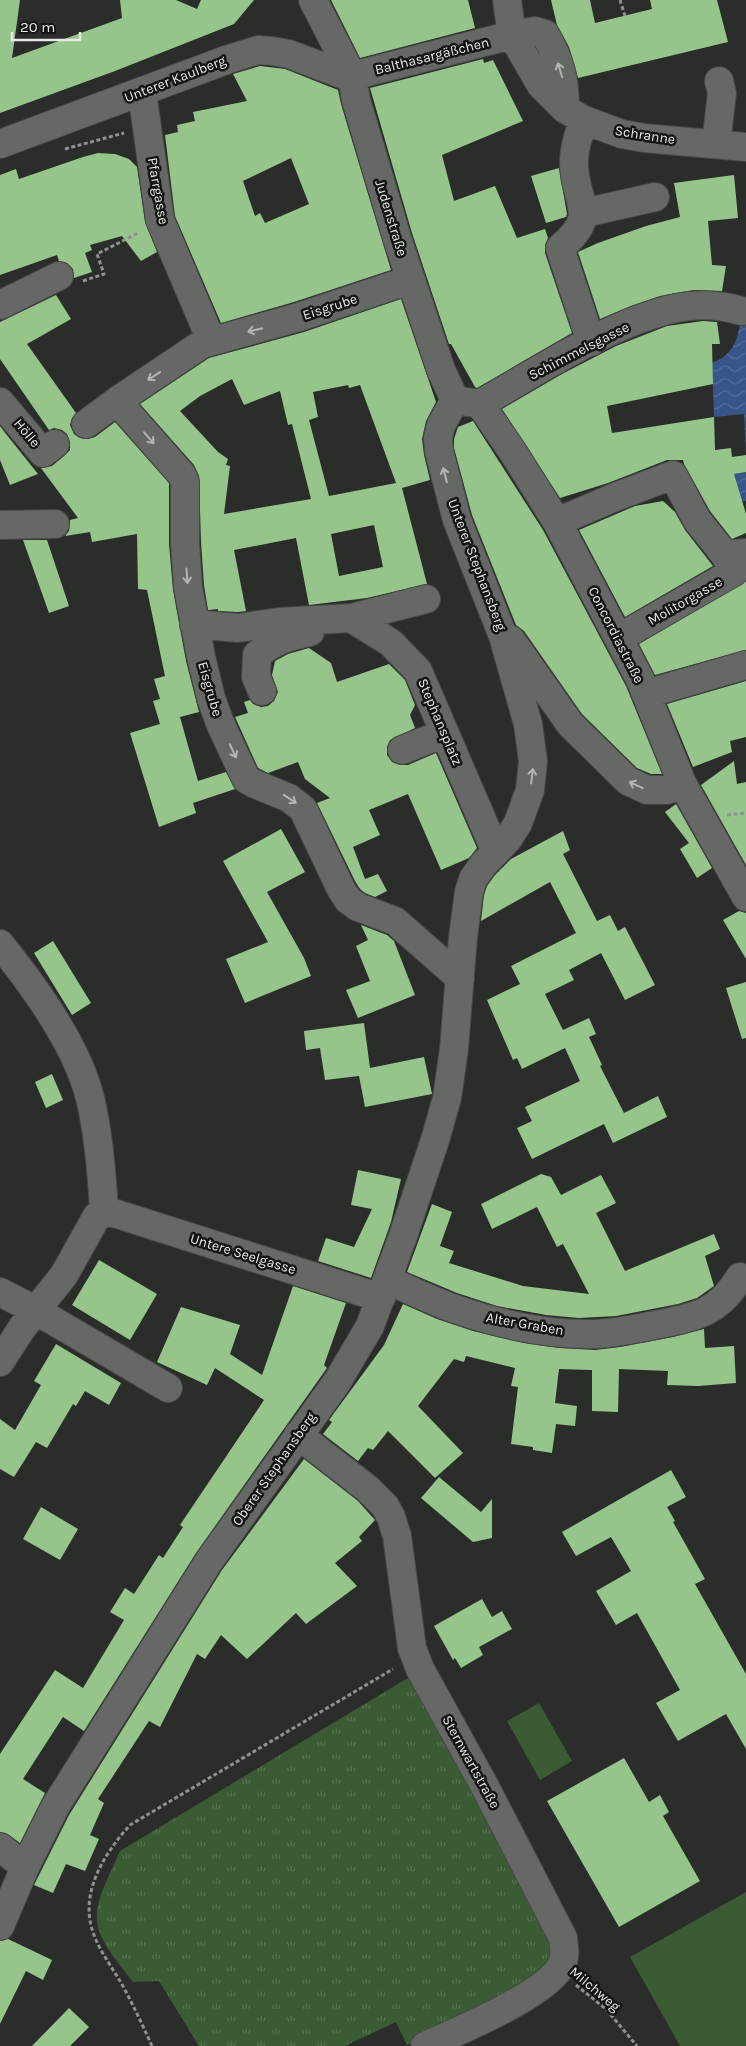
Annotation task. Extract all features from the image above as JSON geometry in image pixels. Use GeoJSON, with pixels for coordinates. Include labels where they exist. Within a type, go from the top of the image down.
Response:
{"type":"FeatureCollection","features":[{"type":"Feature","properties":{"kind":"street","name":"Judenstraße"},"geometry":{"type":"LineString","coordinates":[[313,0],[352,76],[356,100],[410,280],[441,370],[468,402]]}},
{"type":"Feature","properties":{"kind":"street","name":"Schranne"},"geometry":{"type":"LineString","coordinates":[[507,0],[512,36],[542,85],[574,114],[622,134],[733,145]]}},
{"type":"Feature","properties":{"kind":"street","name":"Balthasargäßchen"},"geometry":{"type":"LineString","coordinates":[[352,76],[512,36]]}},
{"type":"Feature","properties":{"kind":"street","name":"Unterer Kaulberg"},"geometry":{"type":"LineString","coordinates":[[0,144],[258,50],[289,54],[344,75],[352,76]]}},
{"type":"Feature","properties":{"kind":"street"},"geometry":{"type":"LineString","coordinates":[[719,81],[733,145]]}},
{"type":"Feature","properties":{"kind":"street","name":"Pfarrgasse"},"geometry":{"type":"LineString","coordinates":[[142,92],[160,220],[211,340]]}},
{"type":"Feature","properties":{"kind":"street"},"geometry":{"type":"LineString","coordinates":[[574,114],[577,139],[574,162],[584,213],[581,224],[574,236],[560,248],[591,342]]}},
{"type":"Feature","properties":{"kind":"street"},"geometry":{"type":"LineString","coordinates":[[584,213],[654,197]]}},
{"type":"Feature","properties":{"kind":"street"},"geometry":{"type":"LineString","coordinates":[[0,305],[58,276]]}},
{"type":"Feature","properties":{"kind":"street","name":"Eisgrube"},"geometry":{"type":"LineString","coordinates":[[86,424],[117,401],[202,344],[211,340],[299,317],[410,280]]}},
{"type":"Feature","properties":{"kind":"street","name":"Schimmelsgasse"},"geometry":{"type":"LineString","coordinates":[[468,402],[635,322],[679,308],[713,305],[742,311]]}},
{"type":"Feature","properties":{"kind":"street","name":"Eisgrube"},"geometry":{"type":"LineString","coordinates":[[117,401],[182,475],[185,482],[185,543],[188,587],[194,624],[211,698],[220,723],[246,779],[289,798],[303,809],[348,900],[395,921],[460,978]]}},
{"type":"Feature","properties":{"kind":"street","name":"Hölle"},"geometry":{"type":"LineString","coordinates":[[0,402],[43,454],[56,444]]}},
{"type":"Feature","properties":{"kind":"street","name":"Concordiastraße"},"geometry":{"type":"LineString","coordinates":[[468,402],[513,452],[557,522],[619,638],[646,694],[682,783],[746,897]]}},
{"type":"Feature","properties":{"kind":"street","name":"Unterer Stephansberg"},"geometry":{"type":"LineString","coordinates":[[468,402],[441,425],[438,438],[439,451],[457,520],[503,636],[511,640],[570,724],[628,781],[648,790],[667,790],[682,783]]}},
{"type":"Feature","properties":{"kind":"street"},"geometry":{"type":"LineString","coordinates":[[557,522],[673,475],[697,520],[736,554]]}},
{"type":"Feature","properties":{"kind":"street"},"geometry":{"type":"LineString","coordinates":[[0,525],[56,524]]}},
{"type":"Feature","properties":{"kind":"street","name":"Molitorgasse"},"geometry":{"type":"LineString","coordinates":[[619,638],[734,572],[736,554]]}},
{"type":"Feature","properties":{"kind":"street"},"geometry":{"type":"LineString","coordinates":[[262,691],[256,677],[256,655],[269,644],[286,636],[312,631],[342,619],[426,599]]}},
{"type":"Feature","properties":{"kind":"street"},"geometry":{"type":"LineString","coordinates":[[194,624],[238,628],[279,622],[342,619]]}},
{"type":"Feature","properties":{"kind":"street","name":"Stephansplatz"},"geometry":{"type":"LineString","coordinates":[[342,619],[391,643],[418,671],[496,852]]}},
{"type":"Feature","properties":{"kind":"street","name":"Oberer Stephansberg"},"geometry":{"type":"LineString","coordinates":[[2,1917],[55,1807],[209,1561],[337,1382],[370,1326],[436,1138],[447,1098],[454,1049],[469,892],[473,879],[483,865],[508,839],[518,823],[530,790],[533,761],[528,724],[503,636]]}},
{"type":"Feature","properties":{"kind":"street"},"geometry":{"type":"LineString","coordinates":[[646,694],[746,664]]}},
{"type":"Feature","properties":{"kind":"street"},"geometry":{"type":"LineString","coordinates":[[402,750],[445,733]]}},
{"type":"Feature","properties":{"kind":"street"},"geometry":{"type":"LineString","coordinates":[[0,944],[31,983],[74,1056],[90,1097],[102,1174],[104,1212],[97,1216],[64,1275],[35,1310],[0,1362]]}},
{"type":"Feature","properties":{"kind":"street","name":"Untere Seelgasse"},"geometry":{"type":"LineString","coordinates":[[104,1212],[384,1289]]}},
{"type":"Feature","properties":{"kind":"street","name":"Alter Graben"},"geometry":{"type":"LineString","coordinates":[[384,1289],[462,1312],[549,1332],[596,1334],[644,1327],[697,1316],[722,1302],[740,1277]]}},
{"type":"Feature","properties":{"kind":"street"},"geometry":{"type":"LineString","coordinates":[[0,1292],[35,1310],[168,1388]]}},
{"type":"Feature","properties":{"kind":"street","name":"Sternwartstraße"},"geometry":{"type":"LineString","coordinates":[[298,1435],[368,1489],[385,1506],[391,1517],[398,1536],[407,1611],[415,1657],[563,1938],[563,1962],[558,1972]]}},
{"type":"Feature","properties":{"kind":"street"},"geometry":{"type":"LineString","coordinates":[[0,1847],[25,1867]]}},
{"type":"Feature","properties":{"kind":"street"},"geometry":{"type":"LineString","coordinates":[[425,2046],[505,2008],[549,1981],[558,1972]]}},
{"type":"Feature","properties":{"kind":"path"},"geometry":{"type":"LineString","coordinates":[[620,0],[625,16]]}},
{"type":"Feature","properties":{"kind":"path"},"geometry":{"type":"LineString","coordinates":[[57,151],[147,128]]}},
{"type":"Feature","properties":{"kind":"path"},"geometry":{"type":"LineString","coordinates":[[58,276],[63,287],[104,274],[97,254],[140,232]]}},
{"type":"Feature","properties":{"kind":"path"},"geometry":{"type":"LineString","coordinates":[[152,2046],[125,1990],[94,1935],[90,1919],[89,1898],[91,1887],[101,1864],[116,1840],[130,1825],[395,1668]]}},
{"type":"Feature","properties":{"kind":"path","name":"Milchweg"},"geometry":{"type":"LineString","coordinates":[[558,1972],[606,2009],[637,2046]]}},
{"type":"Feature","properties":{"kind":"green space"},"geometry":{"type":"Polygon","coordinates":[[[413,1675],[551,1940],[551,1953],[544,1969],[486,2009],[407,2045],[396,2022],[345,2046],[199,2046],[159,1981],[133,1982],[111,1953],[102,1937],[97,1921],[97,1912],[101,1894],[120,1851],[413,1675]]]}},
{"type":"Feature","properties":{"kind":"green space"},"geometry":{"type":"Polygon","coordinates":[[[539,1703],[572,1761],[540,1780],[507,1721],[539,1703]]]}},
{"type":"Feature","properties":{"kind":"green space"},"geometry":{"type":"Polygon","coordinates":[[[746,1892],[746,2046],[680,2046],[630,1957],[746,1892]]]}},
{"type":"Feature","properties":{"kind":"water"},"geometry":{"type":"Polygon","coordinates":[[[746,301],[746,454],[744,414],[714,417],[712,363],[722,358],[734,345],[746,301]]]}},
{"type":"Feature","properties":{"kind":"water"},"geometry":{"type":"Polygon","coordinates":[[[746,472],[746,501],[738,502],[734,474],[746,472]]]}},
{"type":"Feature","properties":{"kind":"building"},"geometry":{"type":"Polygon","coordinates":[[[0,0],[20,0],[12,58],[122,18],[120,0],[176,0],[197,9],[201,0],[254,0],[234,24],[115,71],[0,113],[0,0]]]}},
{"type":"Feature","properties":{"kind":"building"},"geometry":{"type":"Polygon","coordinates":[[[331,0],[468,0],[475,28],[360,58],[331,0]]]}},
{"type":"Feature","properties":{"kind":"building"},"geometry":{"type":"Polygon","coordinates":[[[551,0],[590,0],[595,23],[652,9],[650,0],[717,0],[728,42],[578,78],[569,47],[557,25],[551,0]]]}},
{"type":"Feature","properties":{"kind":"building"},"geometry":{"type":"Polygon","coordinates":[[[483,59],[484,63],[493,60],[523,121],[442,155],[454,201],[495,186],[517,238],[545,229],[548,238],[545,245],[545,253],[572,333],[477,388],[451,344],[449,344],[412,233],[370,88],[483,59]]]}},
{"type":"Feature","properties":{"kind":"building"},"geometry":{"type":"Polygon","coordinates":[[[260,66],[285,69],[338,90],[391,270],[294,302],[221,323],[175,216],[165,135],[178,132],[177,125],[195,121],[193,112],[247,101],[233,74],[260,66]],[[291,158],[243,181],[255,216],[260,213],[265,223],[309,204],[291,158]]]}},
{"type":"Feature","properties":{"kind":"building"},"geometry":{"type":"Polygon","coordinates":[[[98,153],[115,154],[129,159],[137,167],[145,222],[157,252],[141,261],[122,236],[90,245],[92,250],[85,253],[92,272],[74,278],[73,269],[67,263],[59,261],[57,255],[0,275],[0,175],[16,169],[19,179],[98,153]]]}},
{"type":"Feature","properties":{"kind":"building"},"geometry":{"type":"Polygon","coordinates":[[[559,168],[567,214],[566,217],[546,223],[531,176],[559,168]]]}},
{"type":"Feature","properties":{"kind":"building"},"geometry":{"type":"Polygon","coordinates":[[[734,175],[738,218],[708,221],[712,265],[726,266],[722,291],[694,290],[660,296],[600,319],[578,252],[646,226],[680,217],[674,183],[734,175]]]}},
{"type":"Feature","properties":{"kind":"building"},"geometry":{"type":"Polygon","coordinates":[[[56,295],[71,319],[27,344],[76,413],[70,425],[74,434],[80,438],[88,439],[95,437],[115,422],[169,483],[169,544],[173,590],[186,661],[199,712],[180,717],[198,781],[226,772],[235,789],[193,803],[196,813],[159,827],[130,733],[160,724],[153,701],[160,699],[154,679],[165,676],[147,590],[138,589],[137,534],[92,542],[90,532],[65,536],[69,531],[70,520],[78,518],[41,468],[52,466],[64,456],[70,450],[70,442],[67,434],[62,430],[54,428],[49,430],[0,359],[0,322],[56,295]]]}},
{"type":"Feature","properties":{"kind":"building"},"geometry":{"type":"Polygon","coordinates":[[[401,299],[436,402],[426,421],[422,439],[430,480],[402,488],[427,584],[367,598],[309,605],[296,538],[234,550],[246,611],[208,610],[201,542],[199,476],[194,465],[140,404],[209,358],[304,332],[401,299]],[[232,379],[200,396],[180,411],[218,452],[228,459],[226,465],[230,466],[224,514],[311,499],[292,424],[288,425],[280,391],[244,405],[232,379]],[[348,385],[313,392],[318,417],[309,420],[329,496],[396,483],[360,385],[349,388],[348,385]],[[374,525],[331,534],[339,576],[383,567],[374,525]]]}},
{"type":"Feature","properties":{"kind":"building"},"geometry":{"type":"Polygon","coordinates":[[[703,321],[717,322],[720,344],[712,344],[713,384],[607,406],[612,433],[714,417],[715,450],[731,448],[732,457],[746,455],[746,472],[734,474],[746,514],[746,533],[732,539],[710,511],[683,460],[667,460],[608,483],[560,498],[502,409],[562,374],[616,346],[667,326],[703,321]]]}},
{"type":"Feature","properties":{"kind":"building"},"geometry":{"type":"Polygon","coordinates":[[[473,421],[543,530],[626,686],[662,774],[651,774],[637,768],[582,714],[524,631],[516,625],[472,515],[454,448],[454,439],[458,427],[473,421]]]}},
{"type":"Feature","properties":{"kind":"building"},"geometry":{"type":"Polygon","coordinates":[[[0,426],[38,474],[10,485],[0,460],[0,426]]]}},
{"type":"Feature","properties":{"kind":"building"},"geometry":{"type":"Polygon","coordinates":[[[663,501],[675,512],[685,530],[713,566],[625,617],[579,530],[635,506],[663,501]]]}},
{"type":"Feature","properties":{"kind":"building"},"geometry":{"type":"Polygon","coordinates":[[[23,540],[47,540],[69,606],[49,613],[23,540]]]}},
{"type":"Feature","properties":{"kind":"building"},"geometry":{"type":"Polygon","coordinates":[[[746,581],[746,650],[655,675],[639,644],[746,581]]]}},
{"type":"Feature","properties":{"kind":"building"},"geometry":{"type":"Polygon","coordinates":[[[309,648],[331,663],[337,682],[389,664],[405,680],[415,705],[410,715],[415,728],[390,740],[387,747],[387,755],[392,762],[408,765],[436,753],[477,848],[469,858],[441,870],[408,794],[369,810],[380,835],[353,847],[365,879],[378,874],[387,891],[375,897],[365,893],[355,881],[317,803],[330,798],[305,779],[298,762],[268,773],[258,768],[235,717],[248,713],[244,702],[250,700],[253,704],[261,707],[268,706],[274,701],[278,692],[272,675],[275,661],[288,654],[309,648]]]}},
{"type":"Feature","properties":{"kind":"building"},"geometry":{"type":"Polygon","coordinates":[[[746,681],[746,737],[730,741],[732,752],[693,767],[667,704],[746,681]]]}},
{"type":"Feature","properties":{"kind":"building"},"geometry":{"type":"Polygon","coordinates":[[[734,761],[737,784],[746,782],[746,865],[701,785],[734,761]]]}},
{"type":"Feature","properties":{"kind":"building"},"geometry":{"type":"Polygon","coordinates":[[[676,804],[712,868],[697,878],[680,849],[689,843],[665,812],[676,804]]]}},
{"type":"Feature","properties":{"kind":"building"},"geometry":{"type":"Polygon","coordinates":[[[281,829],[305,872],[267,892],[304,958],[311,976],[245,1003],[226,959],[268,942],[223,861],[281,829]]]}},
{"type":"Feature","properties":{"kind":"building"},"geometry":{"type":"Polygon","coordinates":[[[563,831],[570,850],[563,854],[597,921],[610,915],[618,931],[625,927],[655,985],[625,1000],[601,953],[569,970],[574,980],[545,994],[563,1030],[589,1018],[596,1034],[589,1037],[602,1065],[600,1066],[624,1113],[658,1096],[667,1117],[613,1143],[604,1124],[532,1159],[517,1128],[532,1121],[525,1107],[580,1081],[565,1048],[522,1069],[517,1058],[513,1060],[487,1000],[520,984],[511,966],[576,933],[550,882],[481,921],[484,895],[487,886],[495,875],[511,859],[563,831]]]}},
{"type":"Feature","properties":{"kind":"building"},"geometry":{"type":"Polygon","coordinates":[[[739,911],[746,913],[746,959],[723,920],[739,911]]]}},
{"type":"Feature","properties":{"kind":"building"},"geometry":{"type":"Polygon","coordinates":[[[361,925],[387,935],[394,941],[415,995],[358,1018],[346,990],[370,981],[356,946],[368,940],[361,925]]]}},
{"type":"Feature","properties":{"kind":"building"},"geometry":{"type":"Polygon","coordinates":[[[53,941],[91,1003],[72,1015],[34,953],[53,941]]]}},
{"type":"Feature","properties":{"kind":"building"},"geometry":{"type":"Polygon","coordinates":[[[746,982],[746,1038],[742,1039],[726,988],[746,982]]]}},
{"type":"Feature","properties":{"kind":"building"},"geometry":{"type":"Polygon","coordinates":[[[364,1023],[370,1068],[424,1057],[432,1094],[365,1107],[359,1076],[325,1080],[320,1048],[306,1050],[304,1031],[364,1023]]]}},
{"type":"Feature","properties":{"kind":"building"},"geometry":{"type":"Polygon","coordinates":[[[52,1074],[63,1100],[46,1108],[35,1082],[52,1074]]]}},
{"type":"Feature","properties":{"kind":"building"},"geometry":{"type":"Polygon","coordinates":[[[358,1170],[401,1179],[391,1222],[371,1278],[318,1261],[326,1238],[354,1247],[372,1209],[351,1205],[358,1170]]]}},
{"type":"Feature","properties":{"kind":"building"},"geometry":{"type":"Polygon","coordinates":[[[541,1174],[551,1177],[561,1195],[601,1175],[616,1203],[596,1213],[625,1271],[714,1234],[720,1249],[705,1256],[714,1286],[697,1298],[678,1304],[616,1316],[579,1318],[546,1315],[497,1306],[457,1293],[407,1272],[432,1204],[452,1212],[440,1246],[454,1251],[449,1263],[523,1286],[589,1294],[563,1244],[557,1247],[537,1207],[492,1229],[481,1204],[541,1174]]]}},
{"type":"Feature","properties":{"kind":"building"},"geometry":{"type":"Polygon","coordinates":[[[99,1260],[157,1294],[130,1340],[72,1305],[99,1260]]]}},
{"type":"Feature","properties":{"kind":"building"},"geometry":{"type":"Polygon","coordinates":[[[293,1286],[346,1303],[324,1365],[327,1368],[196,1553],[84,1731],[63,1717],[23,1779],[45,1793],[20,1843],[9,1835],[0,1832],[0,1754],[55,1670],[83,1688],[124,1620],[110,1612],[125,1588],[134,1594],[159,1555],[163,1558],[183,1527],[180,1525],[264,1400],[215,1368],[207,1385],[157,1362],[181,1307],[240,1325],[230,1354],[262,1375],[293,1286]]]}},
{"type":"Feature","properties":{"kind":"building"},"geometry":{"type":"Polygon","coordinates":[[[403,1304],[437,1319],[473,1331],[524,1343],[560,1348],[595,1350],[620,1347],[704,1329],[705,1348],[734,1346],[736,1383],[698,1386],[667,1385],[668,1371],[619,1369],[618,1412],[592,1411],[592,1370],[559,1369],[555,1403],[577,1406],[575,1426],[556,1424],[552,1453],[533,1450],[533,1447],[511,1444],[518,1387],[511,1386],[515,1368],[466,1356],[464,1362],[454,1359],[418,1406],[463,1453],[435,1478],[388,1431],[373,1450],[368,1448],[358,1461],[323,1434],[332,1422],[329,1420],[384,1345],[403,1304]]]}},
{"type":"Feature","properties":{"kind":"building"},"geometry":{"type":"Polygon","coordinates":[[[56,1344],[121,1383],[109,1405],[85,1391],[76,1406],[73,1404],[47,1448],[36,1442],[14,1477],[0,1469],[0,1419],[15,1430],[41,1385],[34,1381],[56,1344]]]}},
{"type":"Feature","properties":{"kind":"building"},"geometry":{"type":"Polygon","coordinates":[[[304,1459],[358,1501],[375,1520],[359,1537],[362,1541],[335,1563],[357,1586],[306,1624],[296,1613],[247,1659],[221,1635],[205,1659],[197,1654],[160,1727],[149,1721],[98,1799],[104,1803],[90,1835],[99,1839],[85,1871],[66,1864],[53,1893],[34,1885],[69,1815],[222,1570],[304,1459]]]}},
{"type":"Feature","properties":{"kind":"building"},"geometry":{"type":"Polygon","coordinates":[[[671,1470],[686,1497],[667,1507],[675,1521],[673,1522],[705,1579],[695,1584],[746,1674],[746,1749],[726,1714],[678,1741],[656,1703],[680,1690],[637,1613],[616,1625],[596,1591],[631,1571],[611,1537],[576,1556],[562,1532],[671,1470]]]}},
{"type":"Feature","properties":{"kind":"building"},"geometry":{"type":"Polygon","coordinates":[[[439,1477],[481,1512],[492,1499],[492,1538],[473,1542],[421,1498],[439,1477]]]}},
{"type":"Feature","properties":{"kind":"building"},"geometry":{"type":"Polygon","coordinates":[[[41,1507],[78,1529],[60,1560],[23,1539],[41,1507]]]}},
{"type":"Feature","properties":{"kind":"building"},"geometry":{"type":"Polygon","coordinates":[[[482,1599],[492,1617],[502,1611],[512,1629],[479,1647],[483,1655],[461,1668],[455,1658],[453,1660],[434,1626],[482,1599]]]}},
{"type":"Feature","properties":{"kind":"building"},"geometry":{"type":"Polygon","coordinates":[[[624,1758],[649,1802],[660,1795],[669,1812],[663,1816],[700,1881],[619,1927],[547,1801],[624,1758]]]}},
{"type":"Feature","properties":{"kind":"building"},"geometry":{"type":"Polygon","coordinates":[[[8,1939],[52,1960],[43,1980],[26,1971],[0,2024],[0,1941],[8,1939]]]}},
{"type":"Feature","properties":{"kind":"building"},"geometry":{"type":"Polygon","coordinates":[[[69,2008],[89,2027],[70,2046],[32,2046],[69,2008]]]}}]}
